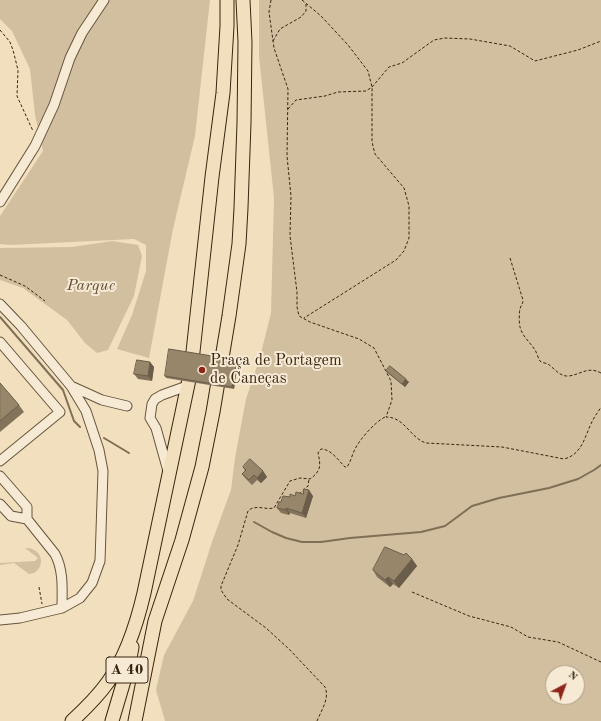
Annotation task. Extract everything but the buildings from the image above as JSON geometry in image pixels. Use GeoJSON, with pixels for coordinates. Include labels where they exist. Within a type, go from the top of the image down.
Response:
{"type":"FeatureCollection","features":[{"type":"Feature","properties":{"kind":"highway"},"geometry":{"type":"LineString","coordinates":[[72,721],[100,691],[115,671],[123,656],[138,618],[191,370],[212,177],[223,93],[228,26],[227,0]]}},
{"type":"Feature","properties":{"kind":"highway"},"geometry":{"type":"LineString","coordinates":[[135,721],[155,621],[185,533],[202,467],[213,412],[231,303],[239,244],[241,208],[244,123],[243,0]]}},
{"type":"Feature","properties":{"kind":"highway","name":"A 40"},"geometry":{"type":"LineString","coordinates":[[112,721],[129,664],[138,618]]}},
{"type":"Feature","properties":{"kind":"highway","name":"A 40"},"geometry":{"type":"LineString","coordinates":[[120,721],[155,621]]}},
{"type":"Feature","properties":{"kind":"street"},"geometry":{"type":"LineString","coordinates":[[0,202],[38,139],[54,105],[70,58],[82,33],[104,0]]}},
{"type":"Feature","properties":{"kind":"street"},"geometry":{"type":"LineString","coordinates":[[0,304],[21,326],[71,386],[86,411],[99,450],[103,471],[100,562],[92,583],[80,598],[62,608],[20,618],[0,620]]}},
{"type":"Feature","properties":{"kind":"street"},"geometry":{"type":"LineString","coordinates":[[0,342],[60,412],[0,461]]}},
{"type":"Feature","properties":{"kind":"street"},"geometry":{"type":"LineString","coordinates":[[71,386],[102,400],[127,406]]}},
{"type":"Feature","properties":{"kind":"street"},"geometry":{"type":"LineString","coordinates":[[169,473],[156,428],[150,418],[152,404],[155,399],[162,395],[187,386]]}},
{"type":"Feature","properties":{"kind":"street"},"geometry":{"type":"LineString","coordinates":[[0,476],[27,507],[26,519]]}},
{"type":"Feature","properties":{"kind":"street"},"geometry":{"type":"LineString","coordinates":[[0,504],[11,516],[26,519],[55,554],[58,560],[62,580],[62,608]]}},
{"type":"Feature","properties":{"kind":"path"},"geometry":{"type":"LineString","coordinates":[[271,0],[268,12],[274,48],[288,89],[287,156],[291,196],[290,236],[297,292],[296,307],[299,316],[359,339],[374,348],[391,381],[392,400],[386,417]]}},
{"type":"Feature","properties":{"kind":"path"},"geometry":{"type":"LineString","coordinates":[[302,0],[321,16],[348,45],[368,71],[372,87],[373,148],[375,154],[404,188],[409,206],[409,238],[404,251],[396,260],[304,318]]}},
{"type":"Feature","properties":{"kind":"path"},"geometry":{"type":"LineString","coordinates":[[273,41],[280,29],[302,16],[306,11],[306,3]]}},
{"type":"Feature","properties":{"kind":"path"},"geometry":{"type":"LineString","coordinates":[[0,30],[10,42],[18,70],[17,96],[38,139]]}},
{"type":"Feature","properties":{"kind":"path"},"geometry":{"type":"LineString","coordinates":[[287,110],[296,100],[325,96],[338,92],[366,91],[372,87],[389,67],[402,62],[434,40],[445,38],[470,39],[510,46],[535,61],[578,50],[601,42]]}},
{"type":"Feature","properties":{"kind":"path"},"geometry":{"type":"LineString","coordinates":[[510,258],[523,300],[520,311],[520,329],[522,334],[535,350],[540,360],[548,364],[562,375],[570,376],[588,369],[601,373]]}},
{"type":"Feature","properties":{"kind":"path"},"geometry":{"type":"LineString","coordinates":[[0,275],[25,286],[46,301]]}},
{"type":"Feature","properties":{"kind":"path"},"geometry":{"type":"LineString","coordinates":[[295,495],[301,493],[308,486],[310,479],[317,474],[320,462],[318,453],[321,449],[325,449],[345,467],[347,467],[356,447],[365,434],[374,424],[386,417],[392,417],[399,420],[418,441],[426,443],[502,447],[564,459],[571,457],[583,444],[594,418],[601,407]]}},
{"type":"Feature","properties":{"kind":"path"},"geometry":{"type":"LineString","coordinates":[[274,508],[290,481],[300,478],[310,479]]}},
{"type":"Feature","properties":{"kind":"path"},"geometry":{"type":"LineString","coordinates":[[281,504],[274,508],[266,509],[256,507],[251,508],[248,511],[238,545],[222,583],[221,590],[227,599],[266,628],[289,649],[325,687],[327,691],[326,699],[317,721]]}},
{"type":"Feature","properties":{"kind":"path"},"geometry":{"type":"LineString","coordinates":[[39,587],[42,605]]}},
{"type":"Feature","properties":{"kind":"path"},"geometry":{"type":"LineString","coordinates":[[412,592],[469,616],[511,627],[528,636],[558,642],[601,662]]}},
{"type":"Feature","properties":{"kind":"green space"},"geometry":{"type":"Polygon","coordinates":[[[0,0],[210,0],[195,136],[173,229],[149,358],[117,349],[132,315],[146,271],[146,245],[134,239],[11,245],[0,244],[0,216],[43,151],[35,115],[30,69],[12,31],[0,19],[0,0]]]}},
{"type":"Feature","properties":{"kind":"green space"},"geometry":{"type":"Polygon","coordinates":[[[259,0],[601,0],[601,721],[165,721],[156,690],[164,655],[193,601],[231,490],[235,458],[246,399],[260,357],[271,313],[274,198],[259,56],[259,0]]]}},
{"type":"Feature","properties":{"kind":"green space","name":"Parque"},"geometry":{"type":"Polygon","coordinates":[[[112,241],[138,245],[142,256],[134,296],[108,350],[97,353],[85,343],[67,320],[23,288],[0,280],[0,248],[72,247],[112,241]]]}},
{"type":"Feature","properties":{"kind":"green space"},"geometry":{"type":"Polygon","coordinates":[[[25,548],[35,550],[40,557],[40,566],[34,573],[29,574],[14,563],[0,565],[0,563],[35,561],[38,558],[25,548]]]}},
{"type":"Feature","properties":{"kind":"waterway"},"geometry":{"type":"LineString","coordinates":[[0,317],[63,390],[74,421],[80,427]]}},
{"type":"Feature","properties":{"kind":"waterway"},"geometry":{"type":"LineString","coordinates":[[104,438],[129,453]]}},
{"type":"Feature","properties":{"kind":"waterway"},"geometry":{"type":"LineString","coordinates":[[254,522],[286,538],[302,542],[321,542],[421,532],[445,526],[472,506],[499,498],[549,488],[578,479],[601,465]]}},
{"type":"Feature","properties":{"kind":"place","name":"Praça de Portagem de Caneças"},"geometry":{"type":"Point","coordinates":[202,370]}}]}
